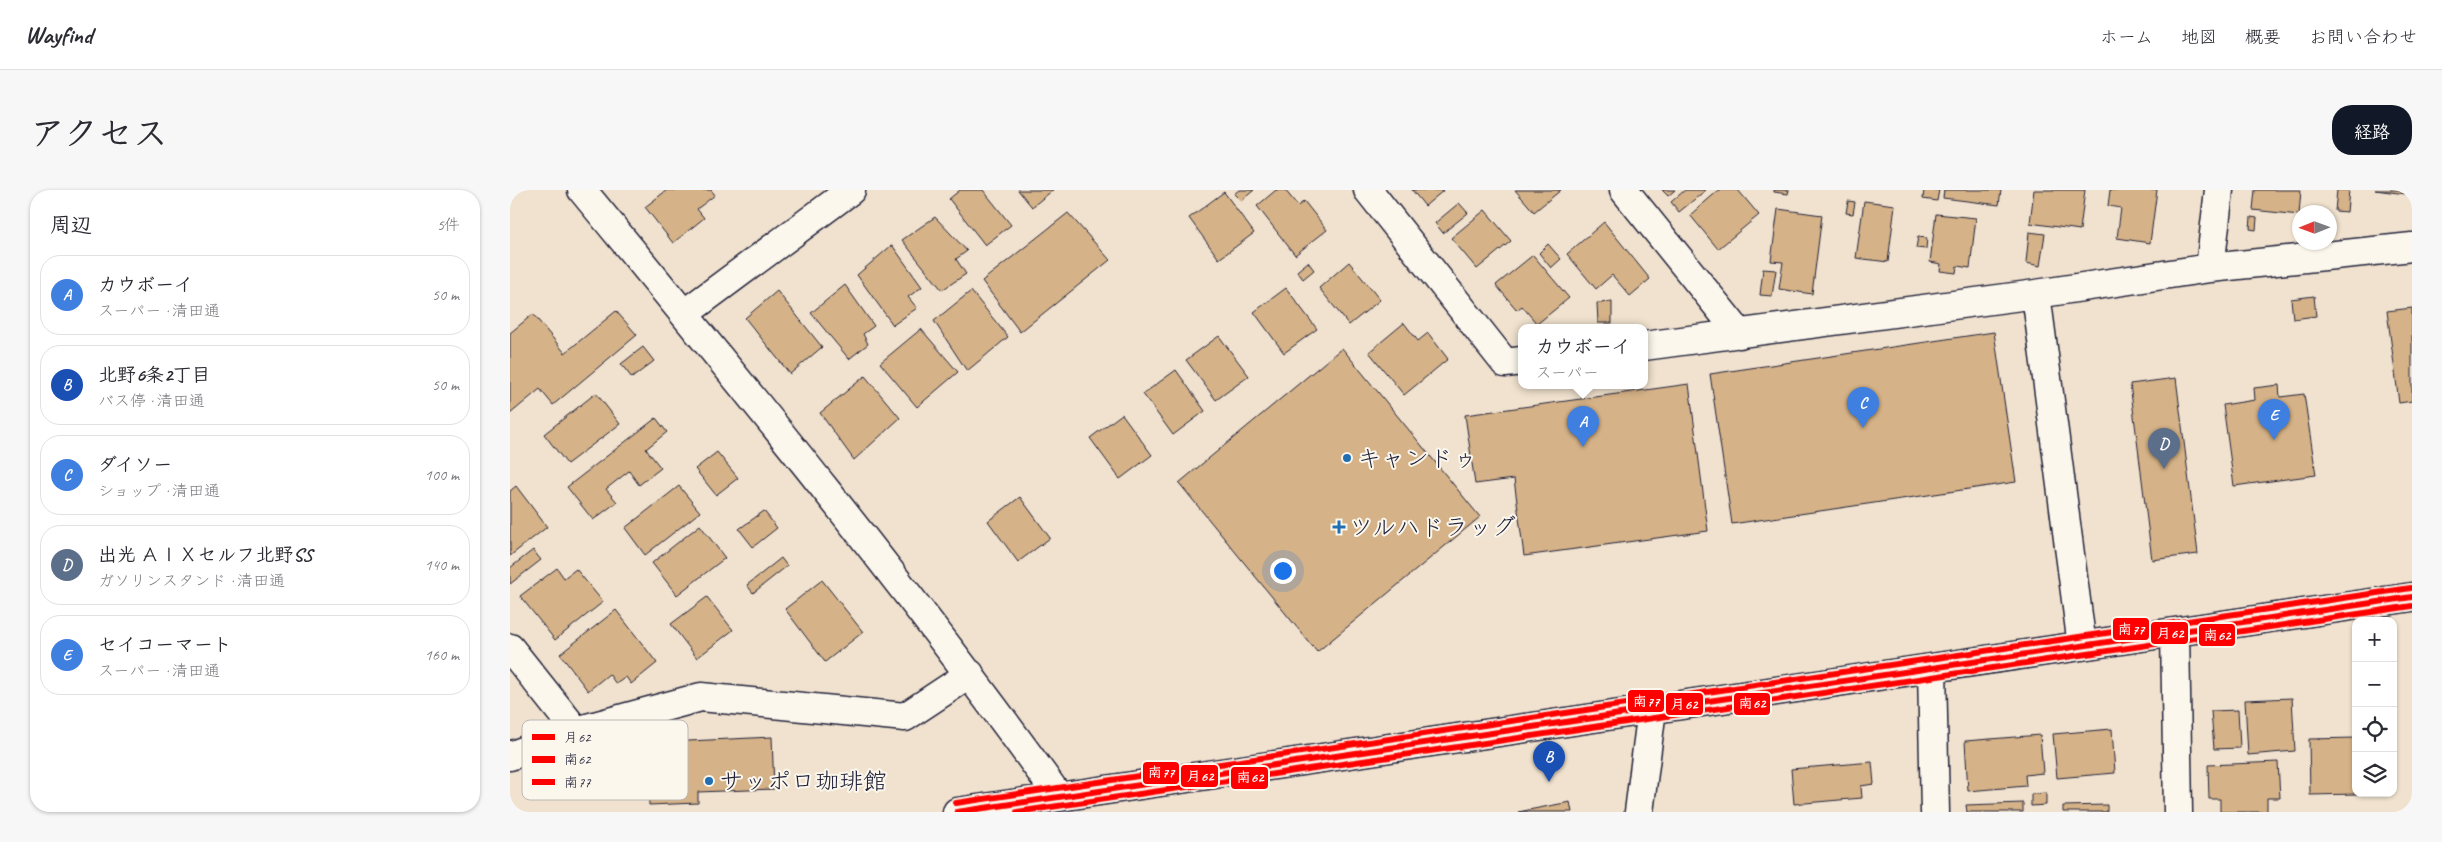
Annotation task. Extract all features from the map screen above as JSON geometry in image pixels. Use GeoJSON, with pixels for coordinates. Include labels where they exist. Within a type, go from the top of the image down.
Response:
{"type":"FeatureCollection","features":[{"type":"Feature","properties":{"kind":"street"},"geometry":{"type":"LineString","coordinates":[[582,190],[684,314],[970,674],[1059,797]]}},
{"type":"Feature","properties":{"kind":"street"},"geometry":{"type":"LineString","coordinates":[[684,314],[851,190]]}},
{"type":"Feature","properties":{"kind":"street"},"geometry":{"type":"LineString","coordinates":[[1368,190],[1505,363],[1518,361]]}},
{"type":"Feature","properties":{"kind":"street"},"geometry":{"type":"LineString","coordinates":[[1624,190],[1740,334]]}},
{"type":"Feature","properties":{"kind":"street"},"geometry":{"type":"LineString","coordinates":[[2210,268],[2219,190]]}},
{"type":"Feature","properties":{"kind":"street"},"geometry":{"type":"LineString","coordinates":[[1648,346],[2036,294],[2210,268],[2412,247]]}},
{"type":"Feature","properties":{"kind":"street"},"geometry":{"type":"LineString","coordinates":[[2036,294],[2082,646]]}},
{"type":"Feature","properties":{"kind":"street"},"geometry":{"type":"LineString","coordinates":[[957,812],[2412,597]]}},
{"type":"Feature","properties":{"kind":"street"},"geometry":{"type":"LineString","coordinates":[[2175,632],[2178,812]]}},
{"type":"Feature","properties":{"kind":"street"},"geometry":{"type":"LineString","coordinates":[[510,648],[567,720]]}},
{"type":"Feature","properties":{"kind":"street"},"geometry":{"type":"LineString","coordinates":[[1932,668],[1935,812]]}},
{"type":"Feature","properties":{"kind":"street"},"geometry":{"type":"LineString","coordinates":[[616,720],[701,697],[904,717],[970,674]]}},
{"type":"Feature","properties":{"kind":"street"},"geometry":{"type":"LineString","coordinates":[[1639,812],[1652,709]]}},
{"type":"Feature","properties":{"kind":"street"},"geometry":{"type":"LineString","coordinates":[[510,756],[522,751]]}},
{"type":"Feature","properties":{"kind":"building"},"geometry":{"type":"Polygon","coordinates":[[[667,190],[711,190],[715,195],[697,209],[704,218],[673,243],[645,207],[667,190]]]}},
{"type":"Feature","properties":{"kind":"building"},"geometry":{"type":"Polygon","coordinates":[[[960,190],[983,190],[1011,225],[985,245],[949,199],[960,190]]]}},
{"type":"Feature","properties":{"kind":"building"},"geometry":{"type":"Polygon","coordinates":[[[1018,190],[1053,190],[1032,207],[1018,190]]]}},
{"type":"Feature","properties":{"kind":"building"},"geometry":{"type":"Polygon","coordinates":[[[1239,190],[1254,190],[1241,201],[1234,194],[1239,190]]]}},
{"type":"Feature","properties":{"kind":"building"},"geometry":{"type":"Polygon","coordinates":[[[1276,190],[1285,190],[1298,206],[1304,201],[1327,230],[1295,255],[1257,206],[1276,190]]]}},
{"type":"Feature","properties":{"kind":"building"},"geometry":{"type":"Polygon","coordinates":[[[1412,190],[1444,190],[1425,206],[1412,190]]]}},
{"type":"Feature","properties":{"kind":"building"},"geometry":{"type":"Polygon","coordinates":[[[1515,190],[1561,190],[1534,212],[1515,190]]]}},
{"type":"Feature","properties":{"kind":"building"},"geometry":{"type":"Polygon","coordinates":[[[1662,190],[1675,190],[1668,196],[1662,190]]]}},
{"type":"Feature","properties":{"kind":"building"},"geometry":{"type":"Polygon","coordinates":[[[1685,190],[1706,190],[1679,212],[1671,202],[1685,190]]]}},
{"type":"Feature","properties":{"kind":"building"},"geometry":{"type":"Polygon","coordinates":[[[1719,190],[1738,190],[1759,215],[1718,249],[1690,215],[1719,190]]]}},
{"type":"Feature","properties":{"kind":"building"},"geometry":{"type":"Polygon","coordinates":[[[1774,190],[1789,190],[1788,194],[1774,192],[1774,190]]]}},
{"type":"Feature","properties":{"kind":"building"},"geometry":{"type":"Polygon","coordinates":[[[1924,190],[1939,190],[1937,201],[1923,199],[1924,190]]]}},
{"type":"Feature","properties":{"kind":"building"},"geometry":{"type":"Polygon","coordinates":[[[1944,190],[2001,190],[1999,205],[1943,198],[1944,190]]]}},
{"type":"Feature","properties":{"kind":"building"},"geometry":{"type":"Polygon","coordinates":[[[2034,190],[2085,190],[2080,230],[2030,223],[2034,190]]]}},
{"type":"Feature","properties":{"kind":"building"},"geometry":{"type":"Polygon","coordinates":[[[2110,190],[2157,190],[2150,243],[2117,238],[2121,208],[2108,206],[2110,190]]]}},
{"type":"Feature","properties":{"kind":"building"},"geometry":{"type":"Polygon","coordinates":[[[2255,190],[2301,190],[2300,205],[2292,205],[2292,214],[2253,210],[2255,190]]]}},
{"type":"Feature","properties":{"kind":"building"},"geometry":{"type":"Polygon","coordinates":[[[2337,190],[2349,190],[2347,212],[2337,211],[2337,190]]]}},
{"type":"Feature","properties":{"kind":"building"},"geometry":{"type":"Polygon","coordinates":[[[2375,190],[2406,190],[2406,194],[2375,190]]]}},
{"type":"Feature","properties":{"kind":"building"},"geometry":{"type":"Polygon","coordinates":[[[1224,192],[1254,233],[1219,259],[1189,218],[1224,192]]]}},
{"type":"Feature","properties":{"kind":"building"},"geometry":{"type":"Polygon","coordinates":[[[1848,201],[1855,202],[1853,214],[1846,213],[1848,201]]]}},
{"type":"Feature","properties":{"kind":"building"},"geometry":{"type":"Polygon","coordinates":[[[1864,201],[1895,205],[1888,262],[1856,258],[1864,201]]]}},
{"type":"Feature","properties":{"kind":"building"},"geometry":{"type":"Polygon","coordinates":[[[1459,203],[1468,213],[1443,233],[1435,223],[1459,203]]]}},
{"type":"Feature","properties":{"kind":"building"},"geometry":{"type":"Polygon","coordinates":[[[1778,209],[1822,215],[1812,294],[1779,289],[1783,262],[1771,261],[1778,209]]]}},
{"type":"Feature","properties":{"kind":"building"},"geometry":{"type":"Polygon","coordinates":[[[1485,210],[1511,241],[1477,269],[1451,238],[1485,210]]]}},
{"type":"Feature","properties":{"kind":"building"},"geometry":{"type":"Polygon","coordinates":[[[1068,213],[1110,260],[1020,332],[982,281],[1068,213]]]}},
{"type":"Feature","properties":{"kind":"building"},"geometry":{"type":"Polygon","coordinates":[[[1936,214],[1976,218],[1970,268],[1957,266],[1956,273],[1940,271],[1941,264],[1930,262],[1936,214]]]}},
{"type":"Feature","properties":{"kind":"building"},"geometry":{"type":"Polygon","coordinates":[[[935,217],[967,251],[956,259],[966,274],[942,290],[902,240],[935,217]]]}},
{"type":"Feature","properties":{"kind":"building"},"geometry":{"type":"Polygon","coordinates":[[[2251,217],[2257,218],[2256,230],[2250,229],[2251,217]]]}},
{"type":"Feature","properties":{"kind":"building"},"geometry":{"type":"Polygon","coordinates":[[[1604,222],[1650,279],[1630,296],[1612,275],[1596,289],[1567,254],[1604,222]]]}},
{"type":"Feature","properties":{"kind":"building"},"geometry":{"type":"Polygon","coordinates":[[[2029,232],[2045,234],[2040,266],[2026,263],[2029,232]]]}},
{"type":"Feature","properties":{"kind":"building"},"geometry":{"type":"Polygon","coordinates":[[[1918,237],[1927,238],[1926,249],[1916,248],[1918,237]]]}},
{"type":"Feature","properties":{"kind":"building"},"geometry":{"type":"Polygon","coordinates":[[[1548,244],[1561,259],[1551,268],[1539,253],[1548,244]]]}},
{"type":"Feature","properties":{"kind":"building"},"geometry":{"type":"Polygon","coordinates":[[[892,245],[922,287],[908,297],[917,308],[893,325],[857,275],[892,245]]]}},
{"type":"Feature","properties":{"kind":"building"},"geometry":{"type":"Polygon","coordinates":[[[1533,255],[1569,298],[1537,324],[1522,306],[1517,310],[1496,285],[1533,255]]]}},
{"type":"Feature","properties":{"kind":"building"},"geometry":{"type":"Polygon","coordinates":[[[1308,262],[1314,270],[1303,279],[1297,271],[1308,262]]]}},
{"type":"Feature","properties":{"kind":"building"},"geometry":{"type":"Polygon","coordinates":[[[1349,262],[1380,300],[1349,325],[1319,288],[1349,262]]]}},
{"type":"Feature","properties":{"kind":"building"},"geometry":{"type":"Polygon","coordinates":[[[1763,269],[1776,270],[1772,296],[1760,295],[1763,269]]]}},
{"type":"Feature","properties":{"kind":"building"},"geometry":{"type":"Polygon","coordinates":[[[845,285],[874,326],[863,334],[868,344],[849,359],[811,313],[845,285]]]}},
{"type":"Feature","properties":{"kind":"building"},"geometry":{"type":"Polygon","coordinates":[[[1286,288],[1317,329],[1284,353],[1254,312],[1286,288]]]}},
{"type":"Feature","properties":{"kind":"building"},"geometry":{"type":"Polygon","coordinates":[[[777,291],[822,347],[790,374],[745,318],[777,291]]]}},
{"type":"Feature","properties":{"kind":"building"},"geometry":{"type":"Polygon","coordinates":[[[971,291],[1008,337],[967,371],[934,321],[971,291]]]}},
{"type":"Feature","properties":{"kind":"building"},"geometry":{"type":"Polygon","coordinates":[[[2314,296],[2316,316],[2293,319],[2291,299],[2314,296]]]}},
{"type":"Feature","properties":{"kind":"building"},"geometry":{"type":"Polygon","coordinates":[[[1612,302],[1612,323],[1598,323],[1597,303],[1612,302]]]}},
{"type":"Feature","properties":{"kind":"building"},"geometry":{"type":"Polygon","coordinates":[[[2412,308],[2412,401],[2399,403],[2387,311],[2412,308]]]}},
{"type":"Feature","properties":{"kind":"building"},"geometry":{"type":"Polygon","coordinates":[[[616,311],[637,335],[553,405],[540,389],[510,414],[510,333],[533,314],[565,353],[616,311]]]}},
{"type":"Feature","properties":{"kind":"building"},"geometry":{"type":"Polygon","coordinates":[[[1404,323],[1418,341],[1428,333],[1448,359],[1404,395],[1369,352],[1404,323]]]}},
{"type":"Feature","properties":{"kind":"building"},"geometry":{"type":"Polygon","coordinates":[[[921,329],[958,372],[917,407],[880,363],[921,329]]]}},
{"type":"Feature","properties":{"kind":"building"},"geometry":{"type":"Polygon","coordinates":[[[1994,332],[2016,482],[1732,524],[1710,374],[1994,332]]]}},
{"type":"Feature","properties":{"kind":"building"},"geometry":{"type":"Polygon","coordinates":[[[1219,336],[1249,376],[1216,400],[1186,360],[1219,336]]]}},
{"type":"Feature","properties":{"kind":"building"},"geometry":{"type":"Polygon","coordinates":[[[643,347],[654,361],[632,378],[621,364],[643,347]]]}},
{"type":"Feature","properties":{"kind":"building"},"geometry":{"type":"Polygon","coordinates":[[[1342,348],[1480,517],[1317,652],[1179,483],[1342,348]]]}},
{"type":"Feature","properties":{"kind":"building"},"geometry":{"type":"Polygon","coordinates":[[[1176,370],[1205,411],[1173,435],[1143,394],[1176,370]]]}},
{"type":"Feature","properties":{"kind":"building"},"geometry":{"type":"Polygon","coordinates":[[[865,376],[900,418],[854,460],[820,413],[865,376]]]}},
{"type":"Feature","properties":{"kind":"building"},"geometry":{"type":"Polygon","coordinates":[[[2176,378],[2198,554],[2152,560],[2130,384],[2176,378]]]}},
{"type":"Feature","properties":{"kind":"building"},"geometry":{"type":"Polygon","coordinates":[[[1689,384],[1708,531],[1524,556],[1514,479],[1475,484],[1465,415],[1689,384]]]}},
{"type":"Feature","properties":{"kind":"building"},"geometry":{"type":"Polygon","coordinates":[[[2279,385],[2280,397],[2304,394],[2316,475],[2234,486],[2223,405],[2255,400],[2254,388],[2279,385]]]}},
{"type":"Feature","properties":{"kind":"building"},"geometry":{"type":"Polygon","coordinates":[[[596,393],[620,424],[567,464],[544,434],[596,393]]]}},
{"type":"Feature","properties":{"kind":"building"},"geometry":{"type":"Polygon","coordinates":[[[1122,414],[1152,455],[1120,479],[1090,438],[1122,414]]]}},
{"type":"Feature","properties":{"kind":"building"},"geometry":{"type":"Polygon","coordinates":[[[656,418],[667,432],[646,449],[661,468],[639,485],[629,471],[606,489],[617,502],[593,520],[567,487],[656,418]]]}},
{"type":"Feature","properties":{"kind":"building"},"geometry":{"type":"Polygon","coordinates":[[[717,452],[738,478],[716,495],[695,469],[717,452]]]}},
{"type":"Feature","properties":{"kind":"building"},"geometry":{"type":"Polygon","coordinates":[[[516,486],[547,527],[510,556],[510,491],[516,486]]]}},
{"type":"Feature","properties":{"kind":"building"},"geometry":{"type":"Polygon","coordinates":[[[679,486],[700,512],[645,555],[625,528],[679,486]]]}},
{"type":"Feature","properties":{"kind":"building"},"geometry":{"type":"Polygon","coordinates":[[[1020,497],[1050,538],[1018,562],[988,521],[1020,497]]]}},
{"type":"Feature","properties":{"kind":"building"},"geometry":{"type":"Polygon","coordinates":[[[764,511],[777,528],[753,547],[739,529],[764,511]]]}},
{"type":"Feature","properties":{"kind":"building"},"geometry":{"type":"Polygon","coordinates":[[[700,525],[725,558],[677,595],[652,563],[700,525]]]}},
{"type":"Feature","properties":{"kind":"building"},"geometry":{"type":"Polygon","coordinates":[[[533,550],[541,560],[510,584],[510,568],[533,550]]]}},
{"type":"Feature","properties":{"kind":"building"},"geometry":{"type":"Polygon","coordinates":[[[781,558],[787,566],[753,593],[747,585],[781,558]]]}},
{"type":"Feature","properties":{"kind":"building"},"geometry":{"type":"Polygon","coordinates":[[[557,568],[564,578],[576,569],[603,602],[555,640],[520,596],[557,568]]]}},
{"type":"Feature","properties":{"kind":"building"},"geometry":{"type":"Polygon","coordinates":[[[822,580],[863,632],[825,662],[785,609],[822,580]]]}},
{"type":"Feature","properties":{"kind":"building"},"geometry":{"type":"Polygon","coordinates":[[[707,597],[733,630],[697,658],[671,624],[707,597]]]}},
{"type":"Feature","properties":{"kind":"building"},"geometry":{"type":"Polygon","coordinates":[[[616,610],[657,663],[631,684],[626,677],[616,684],[609,674],[588,691],[560,654],[616,610]]]}},
{"type":"Feature","properties":{"kind":"building"},"geometry":{"type":"Polygon","coordinates":[[[2292,698],[2295,751],[2248,755],[2245,700],[2292,698]]]}},
{"type":"Feature","properties":{"kind":"building"},"geometry":{"type":"Polygon","coordinates":[[[2238,710],[2240,748],[2214,749],[2211,711],[2238,710]]]}},
{"type":"Feature","properties":{"kind":"building"},"geometry":{"type":"Polygon","coordinates":[[[2112,729],[2115,773],[2057,778],[2053,734],[2112,729]]]}},
{"type":"Feature","properties":{"kind":"building"},"geometry":{"type":"Polygon","coordinates":[[[2040,735],[2043,773],[2025,775],[2026,786],[1968,791],[1965,741],[2040,735]]]}},
{"type":"Feature","properties":{"kind":"building"},"geometry":{"type":"Polygon","coordinates":[[[772,737],[774,789],[698,792],[698,803],[649,805],[649,800],[688,800],[688,741],[772,737]]]}},
{"type":"Feature","properties":{"kind":"building"},"geometry":{"type":"Polygon","coordinates":[[[2352,738],[2352,794],[2310,795],[2309,739],[2352,738]]]}},
{"type":"Feature","properties":{"kind":"building"},"geometry":{"type":"Polygon","coordinates":[[[1872,762],[1874,784],[1861,786],[1862,798],[1794,804],[1791,769],[1872,762]]]}},
{"type":"Feature","properties":{"kind":"building"},"geometry":{"type":"Polygon","coordinates":[[[2278,762],[2280,798],[2267,798],[2267,812],[2220,812],[2220,799],[2209,799],[2208,765],[2278,762]]]}},
{"type":"Feature","properties":{"kind":"building"},"geometry":{"type":"Polygon","coordinates":[[[2046,793],[2046,805],[2031,806],[2031,794],[2046,793]]]}},
{"type":"Feature","properties":{"kind":"building"},"geometry":{"type":"Polygon","coordinates":[[[1570,802],[1572,812],[1518,812],[1570,802]]]}},
{"type":"Feature","properties":{"kind":"building"},"geometry":{"type":"Polygon","coordinates":[[[2023,803],[2023,812],[1967,812],[1966,805],[2023,803]]]}},
{"type":"Feature","properties":{"kind":"building"},"geometry":{"type":"Polygon","coordinates":[[[2107,805],[2107,812],[2063,812],[2063,806],[2107,805]]]}},
{"type":"Feature","properties":{"kind":"transit line","name":"南77"},"geometry":{"type":"LineString","coordinates":[[956,803],[2411,588]]}},
{"type":"Feature","properties":{"kind":"transit line","name":"月62"},"geometry":{"type":"LineString","coordinates":[[957,812],[2412,597]]}},
{"type":"Feature","properties":{"kind":"transit line","name":"南62"},"geometry":{"type":"LineString","coordinates":[[1017,812],[2412,606]]}},
{"type":"Feature","properties":{"kind":"place","name":"ダイソー"},"geometry":{"type":"Point","coordinates":[1863,428]}},
{"type":"Feature","properties":{"kind":"place","name":"セイコーマート"},"geometry":{"type":"Point","coordinates":[2274,440]}},
{"type":"Feature","properties":{"kind":"place","name":"カウボーイ"},"geometry":{"type":"Point","coordinates":[1583,447]}},
{"type":"Feature","properties":{"kind":"place","name":"キャンドゥ"},"geometry":{"type":"Point","coordinates":[1347,458]}},
{"type":"Feature","properties":{"kind":"place","name":"出光 ＡＩＸセルフ北野SS"},"geometry":{"type":"Point","coordinates":[2164,469]}},
{"type":"Feature","properties":{"kind":"place","name":"ツルハドラッグ"},"geometry":{"type":"Point","coordinates":[1339,527]}},
{"type":"Feature","properties":{"kind":"place","name":"サッポロ珈琲館"},"geometry":{"type":"Point","coordinates":[709,781]}},
{"type":"Feature","properties":{"kind":"place","name":"北野6条2丁目"},"geometry":{"type":"Point","coordinates":[1549,782]}}]}
